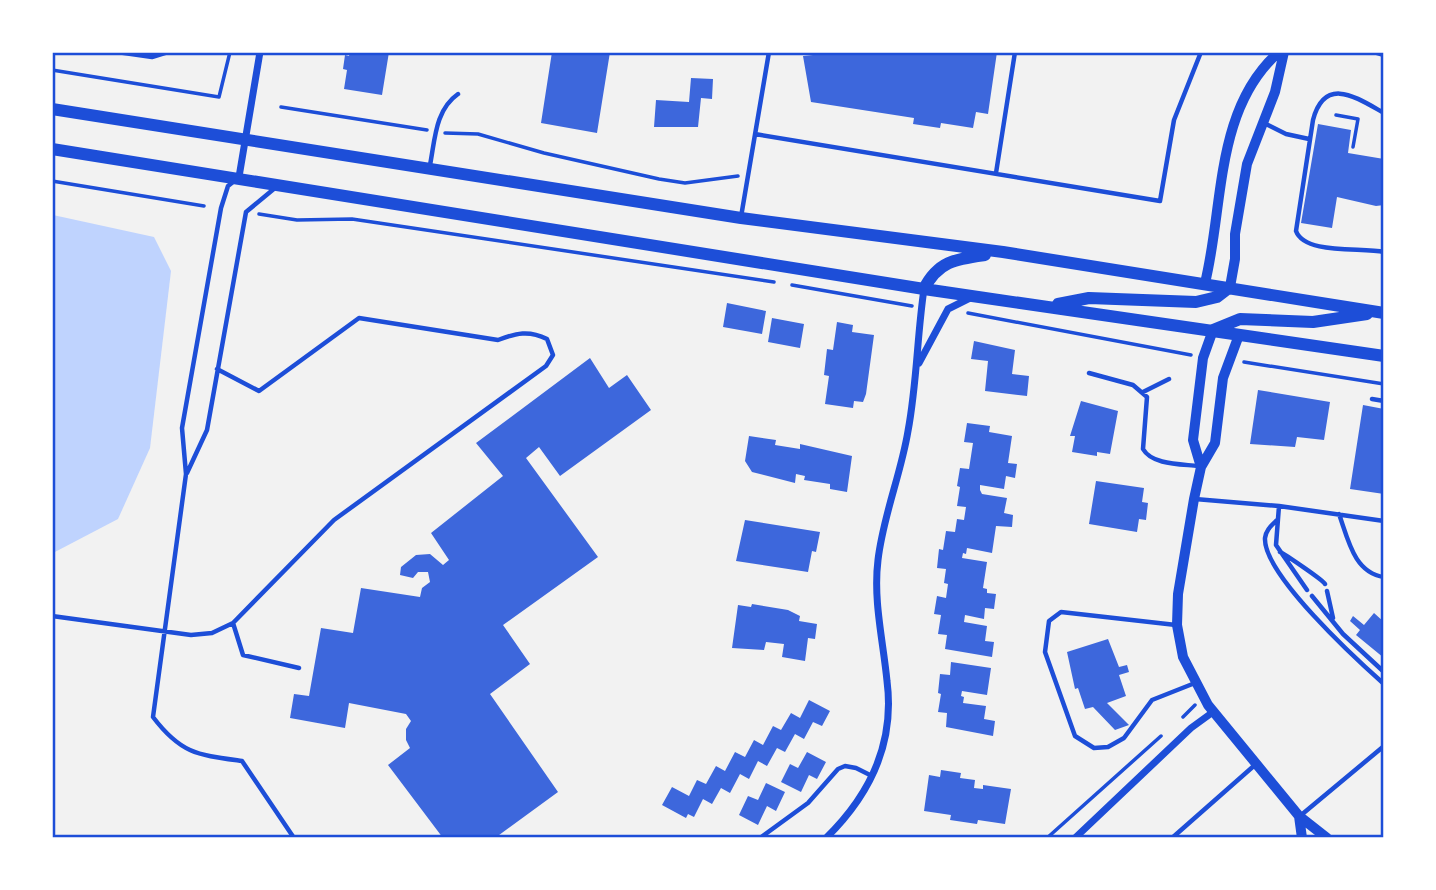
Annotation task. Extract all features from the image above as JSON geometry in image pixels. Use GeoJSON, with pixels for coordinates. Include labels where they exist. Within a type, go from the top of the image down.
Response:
{"type":"FeatureCollection","features":[{"type":"Feature","properties":{"kind":"main road"},"geometry":{"type":"LineString","coordinates":[[52,108],[429,170],[741,218],[1003,252],[1380,313]]}},
{"type":"Feature","properties":{"kind":"main road"},"geometry":{"type":"LineString","coordinates":[[52,149],[924,289],[1384,356]]}},
{"type":"Feature","properties":{"kind":"main road"},"geometry":{"type":"LineString","coordinates":[[924,289],[932,273],[944,264],[1003,252]]}},
{"type":"Feature","properties":{"kind":"main road"},"geometry":{"type":"LineString","coordinates":[[1040,305],[1089,298],[1196,302],[1217,298],[1230,287]]}},
{"type":"Feature","properties":{"kind":"main road"},"geometry":{"type":"LineString","coordinates":[[1213,330],[1240,319],[1313,322],[1380,313]]}},
{"type":"Feature","properties":{"kind":"street"},"geometry":{"type":"LineString","coordinates":[[239,177],[260,52]]}},
{"type":"Feature","properties":{"kind":"street"},"geometry":{"type":"LineString","coordinates":[[1205,284],[1212,257],[1220,190],[1233,132],[1245,97],[1261,67],[1279,52]]}},
{"type":"Feature","properties":{"kind":"street"},"geometry":{"type":"LineString","coordinates":[[1230,287],[1238,213],[1247,164],[1261,122],[1275,92],[1284,52]]}},
{"type":"Feature","properties":{"kind":"street"},"geometry":{"type":"LineString","coordinates":[[827,838],[860,798],[873,776],[884,745],[889,711],[876,593],[878,559],[908,431],[918,364],[924,289]]}},
{"type":"Feature","properties":{"kind":"street"},"geometry":{"type":"LineString","coordinates":[[918,364],[948,309],[973,296]]}},
{"type":"Feature","properties":{"kind":"street"},"geometry":{"type":"LineString","coordinates":[[1201,467],[1193,440],[1203,358],[1213,330]]}},
{"type":"Feature","properties":{"kind":"street"},"geometry":{"type":"LineString","coordinates":[[1239,335],[1227,359],[1215,443],[1201,467],[1194,499],[1178,594],[1177,625],[1183,657],[1213,712],[1299,817],[1327,838]]}},
{"type":"Feature","properties":{"kind":"street"},"geometry":{"type":"LineString","coordinates":[[1074,838],[1191,728],[1213,712]]}},
{"type":"Feature","properties":{"kind":"street"},"geometry":{"type":"LineString","coordinates":[[1299,817],[1302,838]]}},
{"type":"Feature","properties":{"kind":"lane"},"geometry":{"type":"LineString","coordinates":[[117,52],[152,57],[168,52]]}},
{"type":"Feature","properties":{"kind":"lane"},"geometry":{"type":"LineString","coordinates":[[741,218],[769,52]]}},
{"type":"Feature","properties":{"kind":"lane"},"geometry":{"type":"LineString","coordinates":[[996,173],[1015,52]]}},
{"type":"Feature","properties":{"kind":"lane"},"geometry":{"type":"LineString","coordinates":[[755,134],[1160,201],[1174,120],[1200,52]]}},
{"type":"Feature","properties":{"kind":"lane"},"geometry":{"type":"LineString","coordinates":[[1374,52],[1384,55]]}},
{"type":"Feature","properties":{"kind":"lane"},"geometry":{"type":"LineString","coordinates":[[429,170],[443,107],[458,94]]}},
{"type":"Feature","properties":{"kind":"lane"},"geometry":{"type":"LineString","coordinates":[[1384,113],[1349,94],[1335,94],[1317,107],[1297,220],[1298,238],[1311,246],[1384,252]]}},
{"type":"Feature","properties":{"kind":"lane"},"geometry":{"type":"LineString","coordinates":[[1261,122],[1286,134],[1310,139]]}},
{"type":"Feature","properties":{"kind":"lane"},"geometry":{"type":"LineString","coordinates":[[239,177],[228,186],[221,208],[182,428],[186,474],[153,717],[171,740],[204,756],[242,761],[295,838]]}},
{"type":"Feature","properties":{"kind":"lane"},"geometry":{"type":"LineString","coordinates":[[186,474],[206,430],[246,212],[281,184]]}},
{"type":"Feature","properties":{"kind":"lane"},"geometry":{"type":"LineString","coordinates":[[52,616],[191,635],[212,633],[233,623],[334,520],[547,366],[553,355],[547,339],[534,332],[515,333],[498,340],[359,317],[259,391],[217,369]]}},
{"type":"Feature","properties":{"kind":"lane"},"geometry":{"type":"LineString","coordinates":[[1089,373],[1133,384],[1147,397],[1143,449],[1146,455],[1155,460],[1201,467]]}},
{"type":"Feature","properties":{"kind":"lane"},"geometry":{"type":"LineString","coordinates":[[1143,392],[1169,379]]}},
{"type":"Feature","properties":{"kind":"lane"},"geometry":{"type":"LineString","coordinates":[[1372,399],[1384,401]]}},
{"type":"Feature","properties":{"kind":"lane"},"geometry":{"type":"LineString","coordinates":[[1194,499],[1279,506],[1384,520]]}},
{"type":"Feature","properties":{"kind":"lane"},"geometry":{"type":"LineString","coordinates":[[1279,506],[1275,533],[1279,551],[1307,590]]}},
{"type":"Feature","properties":{"kind":"lane"},"geometry":{"type":"LineString","coordinates":[[1339,514],[1361,566],[1373,575],[1384,577]]}},
{"type":"Feature","properties":{"kind":"lane"},"geometry":{"type":"LineString","coordinates":[[1277,520],[1268,529],[1265,538],[1270,556],[1333,638],[1384,684]]}},
{"type":"Feature","properties":{"kind":"lane"},"geometry":{"type":"LineString","coordinates":[[1279,551],[1305,572],[1321,578],[1325,584]]}},
{"type":"Feature","properties":{"kind":"lane"},"geometry":{"type":"LineString","coordinates":[[1327,591],[1333,622]]}},
{"type":"Feature","properties":{"kind":"lane"},"geometry":{"type":"LineString","coordinates":[[1312,596],[1333,622],[1384,673]]}},
{"type":"Feature","properties":{"kind":"lane"},"geometry":{"type":"LineString","coordinates":[[1177,625],[1061,612],[1049,621],[1045,652],[1075,736],[1094,748],[1108,747],[1124,738],[1152,700],[1196,682]]}},
{"type":"Feature","properties":{"kind":"lane"},"geometry":{"type":"LineString","coordinates":[[233,623],[243,655],[299,667]]}},
{"type":"Feature","properties":{"kind":"lane"},"geometry":{"type":"LineString","coordinates":[[1299,817],[1384,746]]}},
{"type":"Feature","properties":{"kind":"lane"},"geometry":{"type":"LineString","coordinates":[[1172,838],[1256,763]]}},
{"type":"Feature","properties":{"kind":"lane"},"geometry":{"type":"LineString","coordinates":[[760,838],[808,803],[838,769],[845,766],[856,768],[873,776]]}},
{"type":"Feature","properties":{"kind":"path"},"geometry":{"type":"LineString","coordinates":[[52,70],[219,97],[230,52]]}},
{"type":"Feature","properties":{"kind":"path"},"geometry":{"type":"LineString","coordinates":[[281,107],[437,132],[478,134],[544,153],[685,183],[737,176]]}},
{"type":"Feature","properties":{"kind":"path"},"geometry":{"type":"LineString","coordinates":[[1336,115],[1358,119],[1353,147]]}},
{"type":"Feature","properties":{"kind":"path"},"geometry":{"type":"LineString","coordinates":[[52,181],[204,206]]}},
{"type":"Feature","properties":{"kind":"path"},"geometry":{"type":"LineString","coordinates":[[259,214],[297,220],[352,219],[778,282]]}},
{"type":"Feature","properties":{"kind":"path"},"geometry":{"type":"LineString","coordinates":[[791,285],[921,308]]}},
{"type":"Feature","properties":{"kind":"path"},"geometry":{"type":"LineString","coordinates":[[948,309],[1203,358]]}},
{"type":"Feature","properties":{"kind":"path"},"geometry":{"type":"LineString","coordinates":[[1227,359],[1384,384]]}},
{"type":"Feature","properties":{"kind":"path"},"geometry":{"type":"LineString","coordinates":[[1175,724],[1204,697]]}},
{"type":"Feature","properties":{"kind":"path"},"geometry":{"type":"LineString","coordinates":[[1048,838],[1165,733]]}},
{"type":"Feature","properties":{"kind":"water"},"geometry":{"type":"Polygon","coordinates":[[[53,215],[154,237],[171,271],[150,448],[118,519],[53,553],[53,215]]]}},
{"type":"Feature","properties":{"kind":"building"},"geometry":{"type":"Polygon","coordinates":[[[350,52],[389,52],[382,95],[344,89],[347,70],[343,69],[345,55],[349,56],[350,52]]]}},
{"type":"Feature","properties":{"kind":"building"},"geometry":{"type":"Polygon","coordinates":[[[552,52],[610,52],[597,133],[541,123],[552,52]]]}},
{"type":"Feature","properties":{"kind":"building"},"geometry":{"type":"Polygon","coordinates":[[[813,52],[997,52],[988,114],[976,112],[973,128],[941,123],[940,128],[913,124],[914,118],[811,102],[803,56],[813,55],[813,52]]]}},
{"type":"Feature","properties":{"kind":"building"},"geometry":{"type":"Polygon","coordinates":[[[691,78],[713,79],[712,99],[701,98],[698,127],[654,127],[656,100],[689,102],[691,78]]]}},
{"type":"Feature","properties":{"kind":"building"},"geometry":{"type":"Polygon","coordinates":[[[1318,124],[1351,130],[1348,153],[1384,159],[1384,205],[1376,206],[1337,197],[1332,228],[1301,223],[1318,124]]]}},
{"type":"Feature","properties":{"kind":"building"},"geometry":{"type":"Polygon","coordinates":[[[727,303],[766,311],[762,334],[723,327],[727,303]]]}},
{"type":"Feature","properties":{"kind":"building"},"geometry":{"type":"Polygon","coordinates":[[[772,318],[804,324],[800,348],[768,342],[772,318]]]}},
{"type":"Feature","properties":{"kind":"building"},"geometry":{"type":"Polygon","coordinates":[[[837,322],[853,325],[852,332],[874,335],[866,394],[863,402],[854,401],[853,408],[825,404],[829,376],[824,375],[827,349],[833,350],[837,322]]]}},
{"type":"Feature","properties":{"kind":"building"},"geometry":{"type":"Polygon","coordinates":[[[974,341],[1015,350],[1012,374],[1029,376],[1027,396],[985,391],[988,361],[971,359],[974,341]]]}},
{"type":"Feature","properties":{"kind":"building"},"geometry":{"type":"Polygon","coordinates":[[[590,358],[609,388],[627,375],[651,410],[560,476],[539,447],[526,458],[598,557],[503,625],[530,664],[490,694],[558,792],[495,838],[443,838],[388,765],[410,748],[406,740],[406,729],[411,721],[406,714],[349,703],[345,728],[290,718],[294,694],[309,696],[321,628],[353,633],[361,588],[420,597],[422,588],[430,582],[428,572],[418,572],[413,578],[400,575],[401,567],[416,555],[430,554],[443,565],[449,560],[431,533],[503,476],[476,443],[590,358]]]}},
{"type":"Feature","properties":{"kind":"building"},"geometry":{"type":"Polygon","coordinates":[[[1258,390],[1330,402],[1324,440],[1297,437],[1295,447],[1250,444],[1258,390]]]}},
{"type":"Feature","properties":{"kind":"building"},"geometry":{"type":"Polygon","coordinates":[[[1081,401],[1118,411],[1110,454],[1097,452],[1097,456],[1072,452],[1075,436],[1070,436],[1081,401]]]}},
{"type":"Feature","properties":{"kind":"building"},"geometry":{"type":"Polygon","coordinates":[[[1363,405],[1384,409],[1384,494],[1350,489],[1363,405]]]}},
{"type":"Feature","properties":{"kind":"building"},"geometry":{"type":"Polygon","coordinates":[[[967,423],[990,426],[989,432],[1012,436],[1008,463],[1017,464],[1015,478],[1006,476],[1004,489],[980,485],[982,494],[1007,498],[1004,513],[1013,515],[1012,527],[996,526],[992,553],[967,548],[962,558],[987,562],[983,588],[987,589],[987,593],[996,594],[994,609],[985,608],[984,619],[965,615],[964,622],[987,626],[985,641],[994,642],[992,657],[945,649],[947,635],[938,634],[941,615],[934,614],[937,596],[946,598],[948,584],[944,583],[946,569],[937,568],[939,549],[943,550],[946,531],[955,532],[957,519],[964,520],[966,507],[957,506],[960,487],[957,486],[960,468],[969,469],[973,443],[964,442],[967,423]]]}},
{"type":"Feature","properties":{"kind":"building"},"geometry":{"type":"Polygon","coordinates":[[[749,436],[776,440],[775,445],[800,449],[800,444],[852,456],[847,492],[830,489],[830,484],[804,480],[805,476],[796,474],[795,483],[752,472],[745,461],[749,436]]]}},
{"type":"Feature","properties":{"kind":"building"},"geometry":{"type":"Polygon","coordinates":[[[1096,481],[1144,488],[1142,502],[1148,503],[1146,520],[1139,519],[1137,532],[1089,524],[1096,481]]]}},
{"type":"Feature","properties":{"kind":"building"},"geometry":{"type":"Polygon","coordinates":[[[745,520],[820,532],[816,552],[812,551],[808,572],[736,561],[745,520]]]}},
{"type":"Feature","properties":{"kind":"building"},"geometry":{"type":"Polygon","coordinates":[[[752,604],[788,610],[800,616],[799,621],[817,624],[815,639],[808,638],[805,661],[782,657],[784,644],[766,642],[764,650],[732,648],[738,605],[751,607],[752,604]]]}},
{"type":"Feature","properties":{"kind":"building"},"geometry":{"type":"Polygon","coordinates":[[[1374,613],[1384,622],[1384,658],[1356,635],[1360,630],[1350,621],[1353,616],[1364,625],[1374,613]]]}},
{"type":"Feature","properties":{"kind":"building"},"geometry":{"type":"Polygon","coordinates":[[[1108,639],[1119,667],[1127,665],[1129,672],[1119,675],[1126,696],[1107,703],[1129,725],[1115,730],[1093,707],[1085,709],[1078,688],[1075,689],[1067,652],[1108,639]]]}},
{"type":"Feature","properties":{"kind":"building"},"geometry":{"type":"Polygon","coordinates":[[[951,662],[991,668],[987,695],[962,691],[961,696],[964,697],[963,703],[986,706],[984,719],[995,721],[993,736],[946,727],[947,713],[938,712],[941,694],[938,693],[940,674],[950,675],[951,662]]]}},
{"type":"Feature","properties":{"kind":"building"},"geometry":{"type":"Polygon","coordinates":[[[809,700],[830,711],[822,726],[813,722],[804,739],[795,734],[785,752],[777,748],[767,766],[758,761],[749,779],[740,774],[730,793],[721,788],[712,804],[703,799],[694,817],[688,814],[686,818],[662,805],[672,787],[689,796],[697,780],[706,784],[716,766],[725,771],[735,752],[745,757],[754,740],[763,745],[773,726],[781,730],[791,713],[800,718],[809,700]]]}},
{"type":"Feature","properties":{"kind":"building"},"geometry":{"type":"Polygon","coordinates":[[[807,752],[826,762],[817,779],[809,775],[801,792],[781,782],[790,764],[798,768],[807,752]]]}},
{"type":"Feature","properties":{"kind":"building"},"geometry":{"type":"Polygon","coordinates":[[[941,770],[961,773],[960,778],[975,780],[974,788],[983,789],[983,785],[1011,789],[1005,824],[950,820],[951,815],[924,811],[929,775],[940,777],[941,770]]]}},
{"type":"Feature","properties":{"kind":"building"},"geometry":{"type":"Polygon","coordinates":[[[766,783],[785,792],[776,811],[767,806],[758,825],[739,815],[748,796],[758,800],[766,783]]]}}]}
